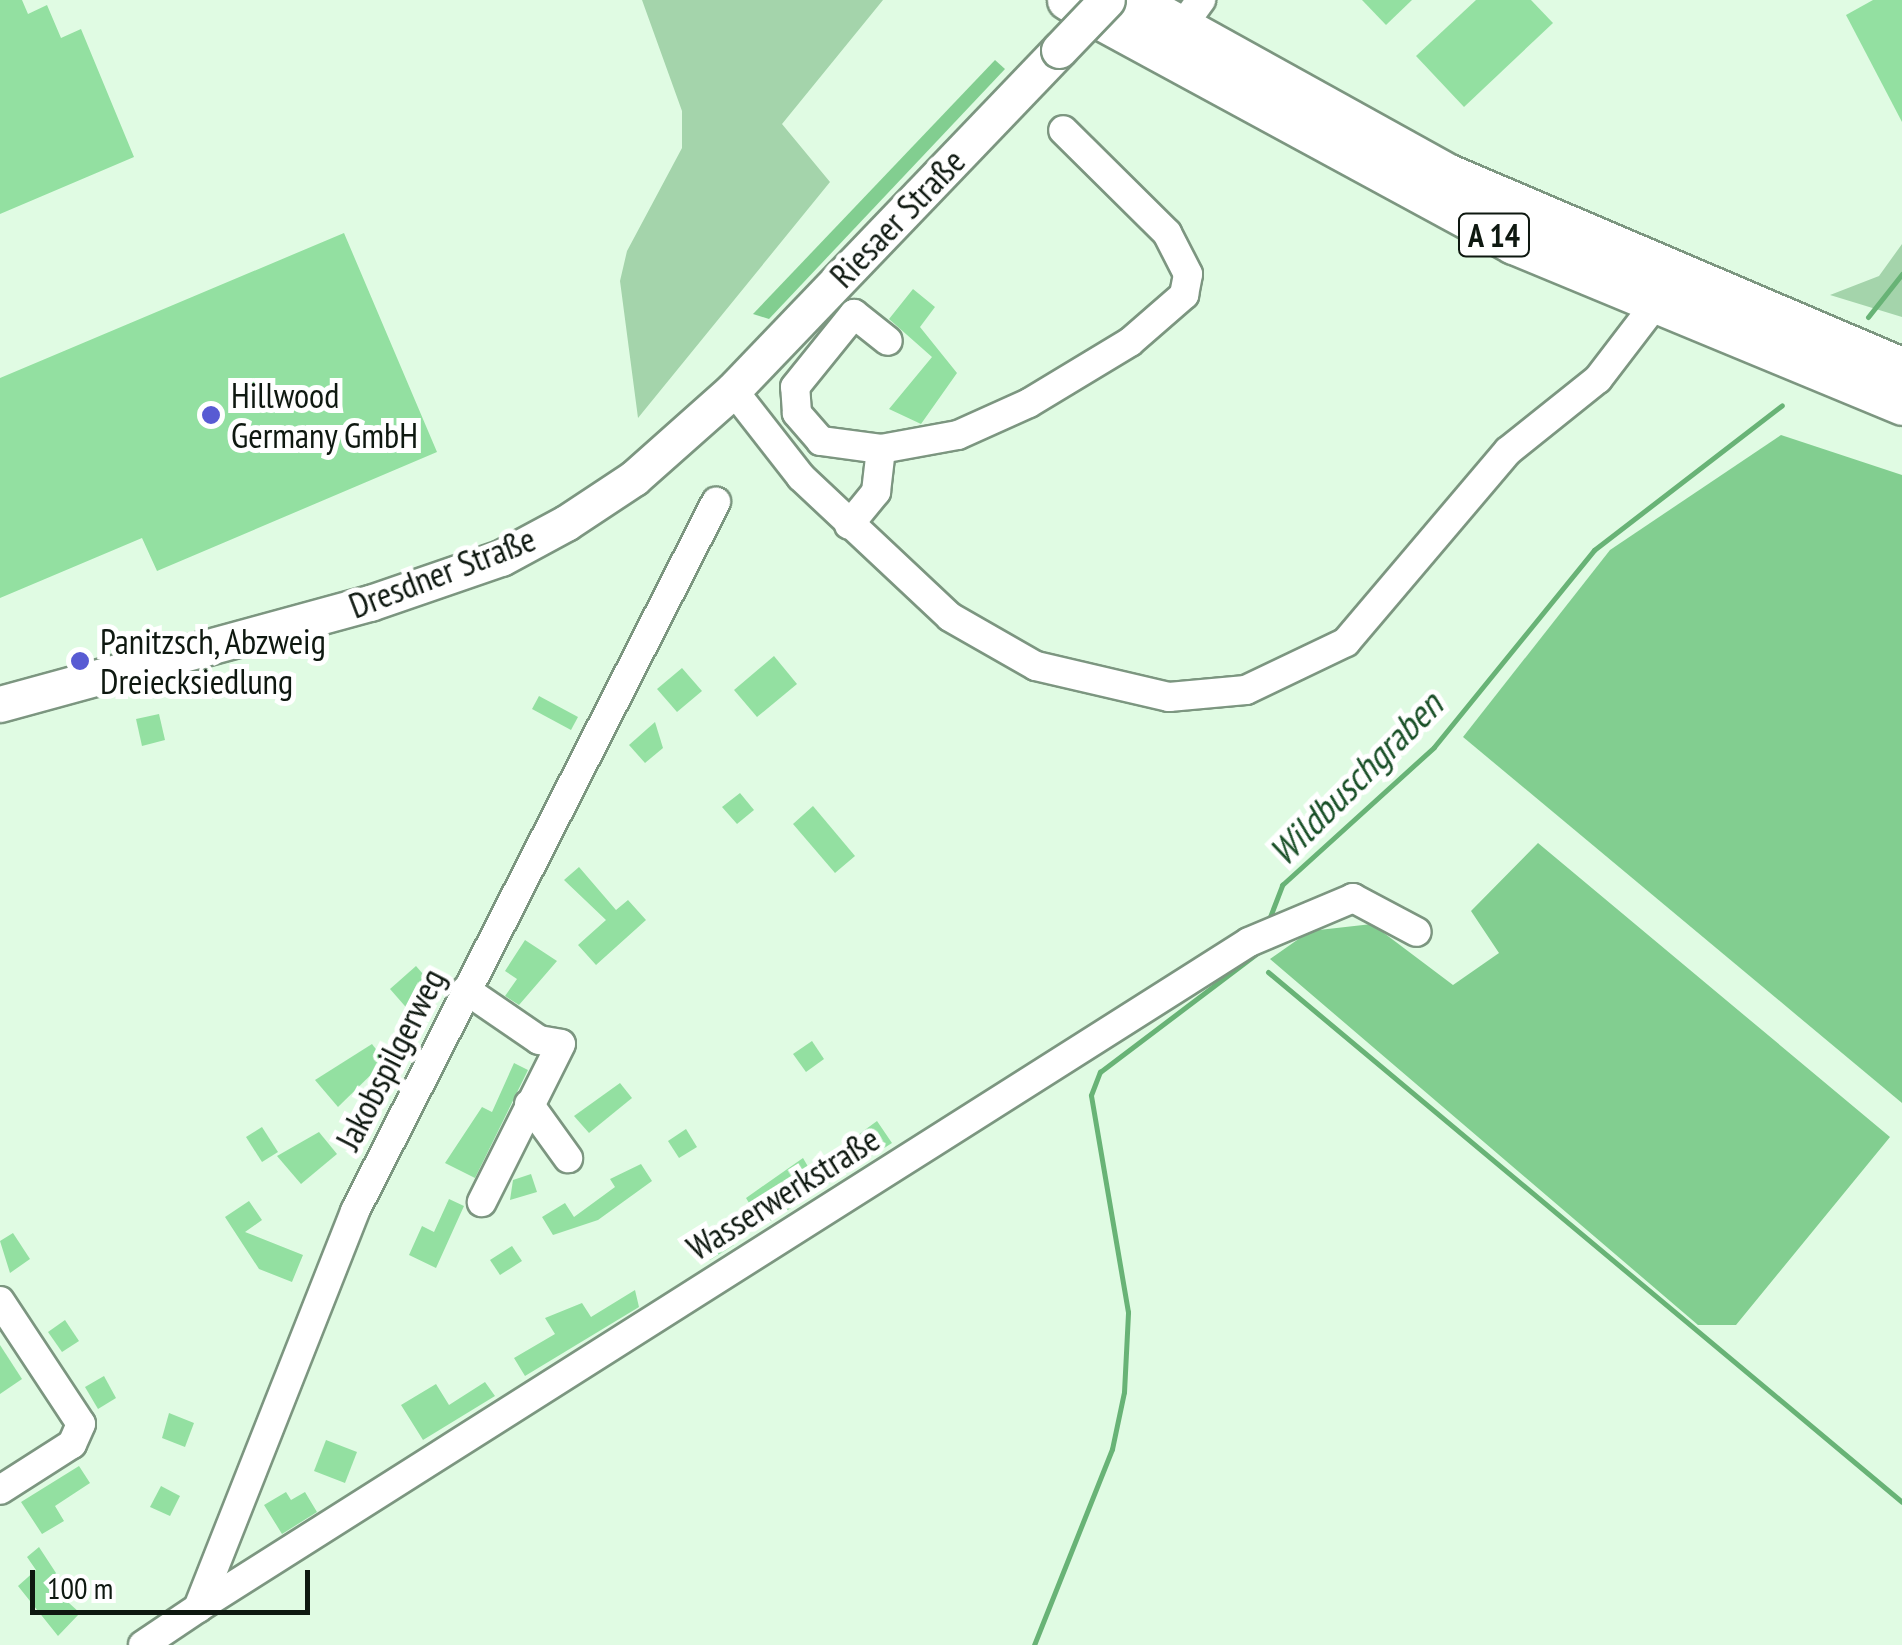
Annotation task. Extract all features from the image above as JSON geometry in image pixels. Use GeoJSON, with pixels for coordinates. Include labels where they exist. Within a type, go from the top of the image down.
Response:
{"type":"FeatureCollection","features":[{"type":"Feature","properties":{"kind":"highway","name":"A 14"},"geometry":{"type":"LineString","coordinates":[[1098,6],[1191,14],[1538,217],[1902,368]]}},
{"type":"Feature","properties":{"kind":"highway","name":"A 14"},"geometry":{"type":"LineString","coordinates":[[1098,6],[1341,158],[1653,306],[1902,404]]}},
{"type":"Feature","properties":{"kind":"main road","name":"Riesaer Straße"},"geometry":{"type":"LineString","coordinates":[[685,434],[732,390],[1098,6]]}},
{"type":"Feature","properties":{"kind":"main road","name":"Dresdner Straße"},"geometry":{"type":"LineString","coordinates":[[0,704],[501,558],[634,478],[685,434]]}},
{"type":"Feature","properties":{"kind":"street"},"geometry":{"type":"LineString","coordinates":[[888,341],[854,314],[802,371],[794,402],[821,441],[881,449],[958,435],[1029,404],[1130,342],[1184,295],[1188,274],[1167,233],[1063,130]]}},
{"type":"Feature","properties":{"kind":"street"},"geometry":{"type":"LineString","coordinates":[[732,390],[849,525],[950,617],[1036,666],[1169,697],[1246,690],[1346,642],[1508,452],[1598,378],[1653,306]]}},
{"type":"Feature","properties":{"kind":"street"},"geometry":{"type":"LineString","coordinates":[[849,525],[876,492],[881,449]]}},
{"type":"Feature","properties":{"kind":"street","name":"Jakobspilgerweg"},"geometry":{"type":"LineString","coordinates":[[198,1608],[327,1273],[466,990],[716,502]]}},
{"type":"Feature","properties":{"kind":"street","name":"Wasserwerkstraße"},"geometry":{"type":"LineString","coordinates":[[198,1608],[1249,942],[1354,898],[1417,932]]}},
{"type":"Feature","properties":{"kind":"street"},"geometry":{"type":"LineString","coordinates":[[466,990],[539,1040],[562,1044],[482,1202]]}},
{"type":"Feature","properties":{"kind":"street"},"geometry":{"type":"LineString","coordinates":[[529,1104],[568,1158]]}},
{"type":"Feature","properties":{"kind":"street"},"geometry":{"type":"LineString","coordinates":[[0,1301],[81,1424],[72,1444],[0,1490]]}},
{"type":"Feature","properties":{"kind":"street"},"geometry":{"type":"LineString","coordinates":[[143,1645],[198,1608]]}},
{"type":"Feature","properties":{"kind":"green space"},"geometry":{"type":"Polygon","coordinates":[[[642,0],[883,0],[782,124],[830,182],[638,418],[620,281],[627,251],[682,148],[682,111],[642,0]]]}},
{"type":"Feature","properties":{"kind":"green space"},"geometry":{"type":"Polygon","coordinates":[[[995,60],[1005,69],[769,319],[753,314],[995,60]]]}},
{"type":"Feature","properties":{"kind":"green space"},"geometry":{"type":"Polygon","coordinates":[[[1902,244],[1902,317],[1830,295],[1879,276],[1902,244]]]}},
{"type":"Feature","properties":{"kind":"green space"},"geometry":{"type":"Polygon","coordinates":[[[1781,435],[1902,475],[1902,1103],[1463,737],[1610,550],[1781,435]]]}},
{"type":"Feature","properties":{"kind":"green space"},"geometry":{"type":"Polygon","coordinates":[[[1538,843],[1890,1137],[1736,1325],[1698,1325],[1270,959],[1310,931],[1372,924],[1453,985],[1499,953],[1471,911],[1538,843]]]}},
{"type":"Feature","properties":{"kind":"building"},"geometry":{"type":"Polygon","coordinates":[[[0,0],[22,0],[28,14],[47,5],[61,38],[81,29],[134,157],[0,214],[0,0]]]}},
{"type":"Feature","properties":{"kind":"building"},"geometry":{"type":"Polygon","coordinates":[[[1362,0],[1412,0],[1386,25],[1362,0]]]}},
{"type":"Feature","properties":{"kind":"building"},"geometry":{"type":"Polygon","coordinates":[[[1476,0],[1531,0],[1553,23],[1464,107],[1416,56],[1476,0]]]}},
{"type":"Feature","properties":{"kind":"building"},"geometry":{"type":"Polygon","coordinates":[[[1873,0],[1902,0],[1902,122],[1846,15],[1873,0]]]}},
{"type":"Feature","properties":{"kind":"building","name":"Hillwood Germany GmbH"},"geometry":{"type":"Polygon","coordinates":[[[344,233],[437,452],[157,571],[142,538],[0,598],[0,378],[344,233]]]}},
{"type":"Feature","properties":{"kind":"building"},"geometry":{"type":"Polygon","coordinates":[[[913,289],[935,307],[920,327],[957,373],[921,424],[889,409],[932,357],[889,319],[913,289]]]}},
{"type":"Feature","properties":{"kind":"building"},"geometry":{"type":"Polygon","coordinates":[[[774,656],[797,684],[757,717],[734,690],[774,656]]]}},
{"type":"Feature","properties":{"kind":"building"},"geometry":{"type":"Polygon","coordinates":[[[682,668],[702,691],[677,712],[657,689],[682,668]]]}},
{"type":"Feature","properties":{"kind":"building"},"geometry":{"type":"Polygon","coordinates":[[[539,696],[578,717],[571,730],[532,709],[539,696]]]}},
{"type":"Feature","properties":{"kind":"building"},"geometry":{"type":"Polygon","coordinates":[[[159,714],[165,740],[142,746],[136,719],[159,714]]]}},
{"type":"Feature","properties":{"kind":"building"},"geometry":{"type":"Polygon","coordinates":[[[655,722],[663,748],[645,763],[629,745],[655,722]]]}},
{"type":"Feature","properties":{"kind":"building"},"geometry":{"type":"Polygon","coordinates":[[[740,793],[754,810],[737,824],[722,807],[740,793]]]}},
{"type":"Feature","properties":{"kind":"building"},"geometry":{"type":"Polygon","coordinates":[[[813,806],[855,856],[835,873],[793,824],[813,806]]]}},
{"type":"Feature","properties":{"kind":"building"},"geometry":{"type":"Polygon","coordinates":[[[579,867],[616,910],[628,900],[646,920],[596,965],[578,945],[606,920],[564,880],[579,867]]]}},
{"type":"Feature","properties":{"kind":"building"},"geometry":{"type":"Polygon","coordinates":[[[525,940],[557,961],[519,1005],[505,996],[517,979],[505,971],[525,940]]]}},
{"type":"Feature","properties":{"kind":"building"},"geometry":{"type":"Polygon","coordinates":[[[416,966],[437,990],[411,1013],[390,989],[416,966]]]}},
{"type":"Feature","properties":{"kind":"building"},"geometry":{"type":"Polygon","coordinates":[[[812,1041],[824,1059],[806,1072],[793,1054],[812,1041]]]}},
{"type":"Feature","properties":{"kind":"building"},"geometry":{"type":"Polygon","coordinates":[[[372,1044],[385,1061],[338,1107],[315,1080],[372,1044]]]}},
{"type":"Feature","properties":{"kind":"building"},"geometry":{"type":"Polygon","coordinates":[[[514,1063],[528,1070],[475,1178],[445,1163],[482,1107],[492,1112],[514,1063]]]}},
{"type":"Feature","properties":{"kind":"building"},"geometry":{"type":"Polygon","coordinates":[[[620,1083],[632,1098],[589,1133],[574,1116],[620,1083]]]}},
{"type":"Feature","properties":{"kind":"building"},"geometry":{"type":"Polygon","coordinates":[[[877,1121],[892,1143],[763,1226],[746,1198],[803,1158],[810,1170],[877,1121]]]}},
{"type":"Feature","properties":{"kind":"building"},"geometry":{"type":"Polygon","coordinates":[[[262,1127],[278,1152],[262,1162],[246,1137],[262,1127]]]}},
{"type":"Feature","properties":{"kind":"building"},"geometry":{"type":"Polygon","coordinates":[[[686,1129],[697,1147],[679,1158],[668,1141],[686,1129]]]}},
{"type":"Feature","properties":{"kind":"building"},"geometry":{"type":"Polygon","coordinates":[[[319,1132],[337,1154],[301,1184],[277,1156],[319,1132]]]}},
{"type":"Feature","properties":{"kind":"building"},"geometry":{"type":"Polygon","coordinates":[[[641,1164],[652,1181],[598,1220],[553,1235],[542,1217],[565,1203],[574,1217],[615,1187],[610,1179],[641,1164]]]}},
{"type":"Feature","properties":{"kind":"building"},"geometry":{"type":"Polygon","coordinates":[[[531,1174],[537,1192],[510,1200],[513,1180],[531,1174]]]}},
{"type":"Feature","properties":{"kind":"building"},"geometry":{"type":"Polygon","coordinates":[[[449,1199],[464,1206],[436,1268],[409,1255],[422,1226],[434,1232],[449,1199]]]}},
{"type":"Feature","properties":{"kind":"building"},"geometry":{"type":"Polygon","coordinates":[[[249,1201],[262,1220],[245,1232],[303,1255],[292,1282],[259,1269],[225,1217],[249,1201]]]}},
{"type":"Feature","properties":{"kind":"building"},"geometry":{"type":"Polygon","coordinates":[[[721,1224],[734,1245],[710,1260],[694,1234],[721,1224]]]}},
{"type":"Feature","properties":{"kind":"building"},"geometry":{"type":"Polygon","coordinates":[[[13,1233],[30,1259],[10,1273],[0,1241],[13,1233]]]}},
{"type":"Feature","properties":{"kind":"building"},"geometry":{"type":"Polygon","coordinates":[[[512,1246],[522,1261],[500,1275],[490,1260],[512,1246]]]}},
{"type":"Feature","properties":{"kind":"building"},"geometry":{"type":"Polygon","coordinates":[[[635,1290],[639,1307],[525,1376],[514,1358],[555,1334],[545,1318],[582,1303],[591,1317],[635,1290]]]}},
{"type":"Feature","properties":{"kind":"building"},"geometry":{"type":"Polygon","coordinates":[[[65,1320],[79,1341],[62,1352],[48,1332],[65,1320]]]}},
{"type":"Feature","properties":{"kind":"building"},"geometry":{"type":"Polygon","coordinates":[[[0,1345],[22,1379],[0,1394],[0,1345]]]}},
{"type":"Feature","properties":{"kind":"building"},"geometry":{"type":"Polygon","coordinates":[[[104,1376],[116,1398],[98,1409],[85,1387],[104,1376]]]}},
{"type":"Feature","properties":{"kind":"building"},"geometry":{"type":"Polygon","coordinates":[[[485,1382],[495,1396],[423,1440],[401,1405],[436,1384],[449,1405],[485,1382]]]}},
{"type":"Feature","properties":{"kind":"building"},"geometry":{"type":"Polygon","coordinates":[[[169,1413],[194,1423],[185,1447],[162,1438],[169,1413]]]}},
{"type":"Feature","properties":{"kind":"building"},"geometry":{"type":"Polygon","coordinates":[[[326,1440],[357,1452],[345,1483],[314,1471],[326,1440]]]}},
{"type":"Feature","properties":{"kind":"building"},"geometry":{"type":"Polygon","coordinates":[[[79,1466],[90,1483],[55,1506],[64,1521],[42,1534],[21,1502],[79,1466]]]}},
{"type":"Feature","properties":{"kind":"building"},"geometry":{"type":"Polygon","coordinates":[[[161,1486],[180,1496],[170,1516],[150,1507],[161,1486]]]}},
{"type":"Feature","properties":{"kind":"building"},"geometry":{"type":"Polygon","coordinates":[[[286,1492],[291,1500],[305,1492],[317,1512],[282,1534],[264,1505],[286,1492]]]}},
{"type":"Feature","properties":{"kind":"building"},"geometry":{"type":"Polygon","coordinates":[[[39,1547],[56,1573],[47,1583],[80,1613],[58,1636],[18,1586],[36,1570],[27,1557],[39,1547]]]}},
{"type":"Feature","properties":{"kind":"waterway","name":"Wildbuschgraben"},"geometry":{"type":"LineString","coordinates":[[1868,317],[1902,274]]}},
{"type":"Feature","properties":{"kind":"waterway","name":"Wildbuschgraben"},"geometry":{"type":"LineString","coordinates":[[1268,922],[1282,885],[1434,747],[1594,550],[1782,405]]}},
{"type":"Feature","properties":{"kind":"waterway","name":"Wildbuschgraben"},"geometry":{"type":"LineString","coordinates":[[1034,1645],[1112,1449],[1124,1392],[1128,1312],[1091,1095],[1100,1072],[1260,951]]}},
{"type":"Feature","properties":{"kind":"waterway"},"geometry":{"type":"LineString","coordinates":[[1268,972],[1902,1502]]}},
{"type":"Feature","properties":{"kind":"place","name":"Hillwood Germany GmbH"},"geometry":{"type":"Point","coordinates":[211,415]}},
{"type":"Feature","properties":{"kind":"place","name":"Panitzsch, Abzweig Dreiecksiedlung"},"geometry":{"type":"Point","coordinates":[80,661]}}]}
